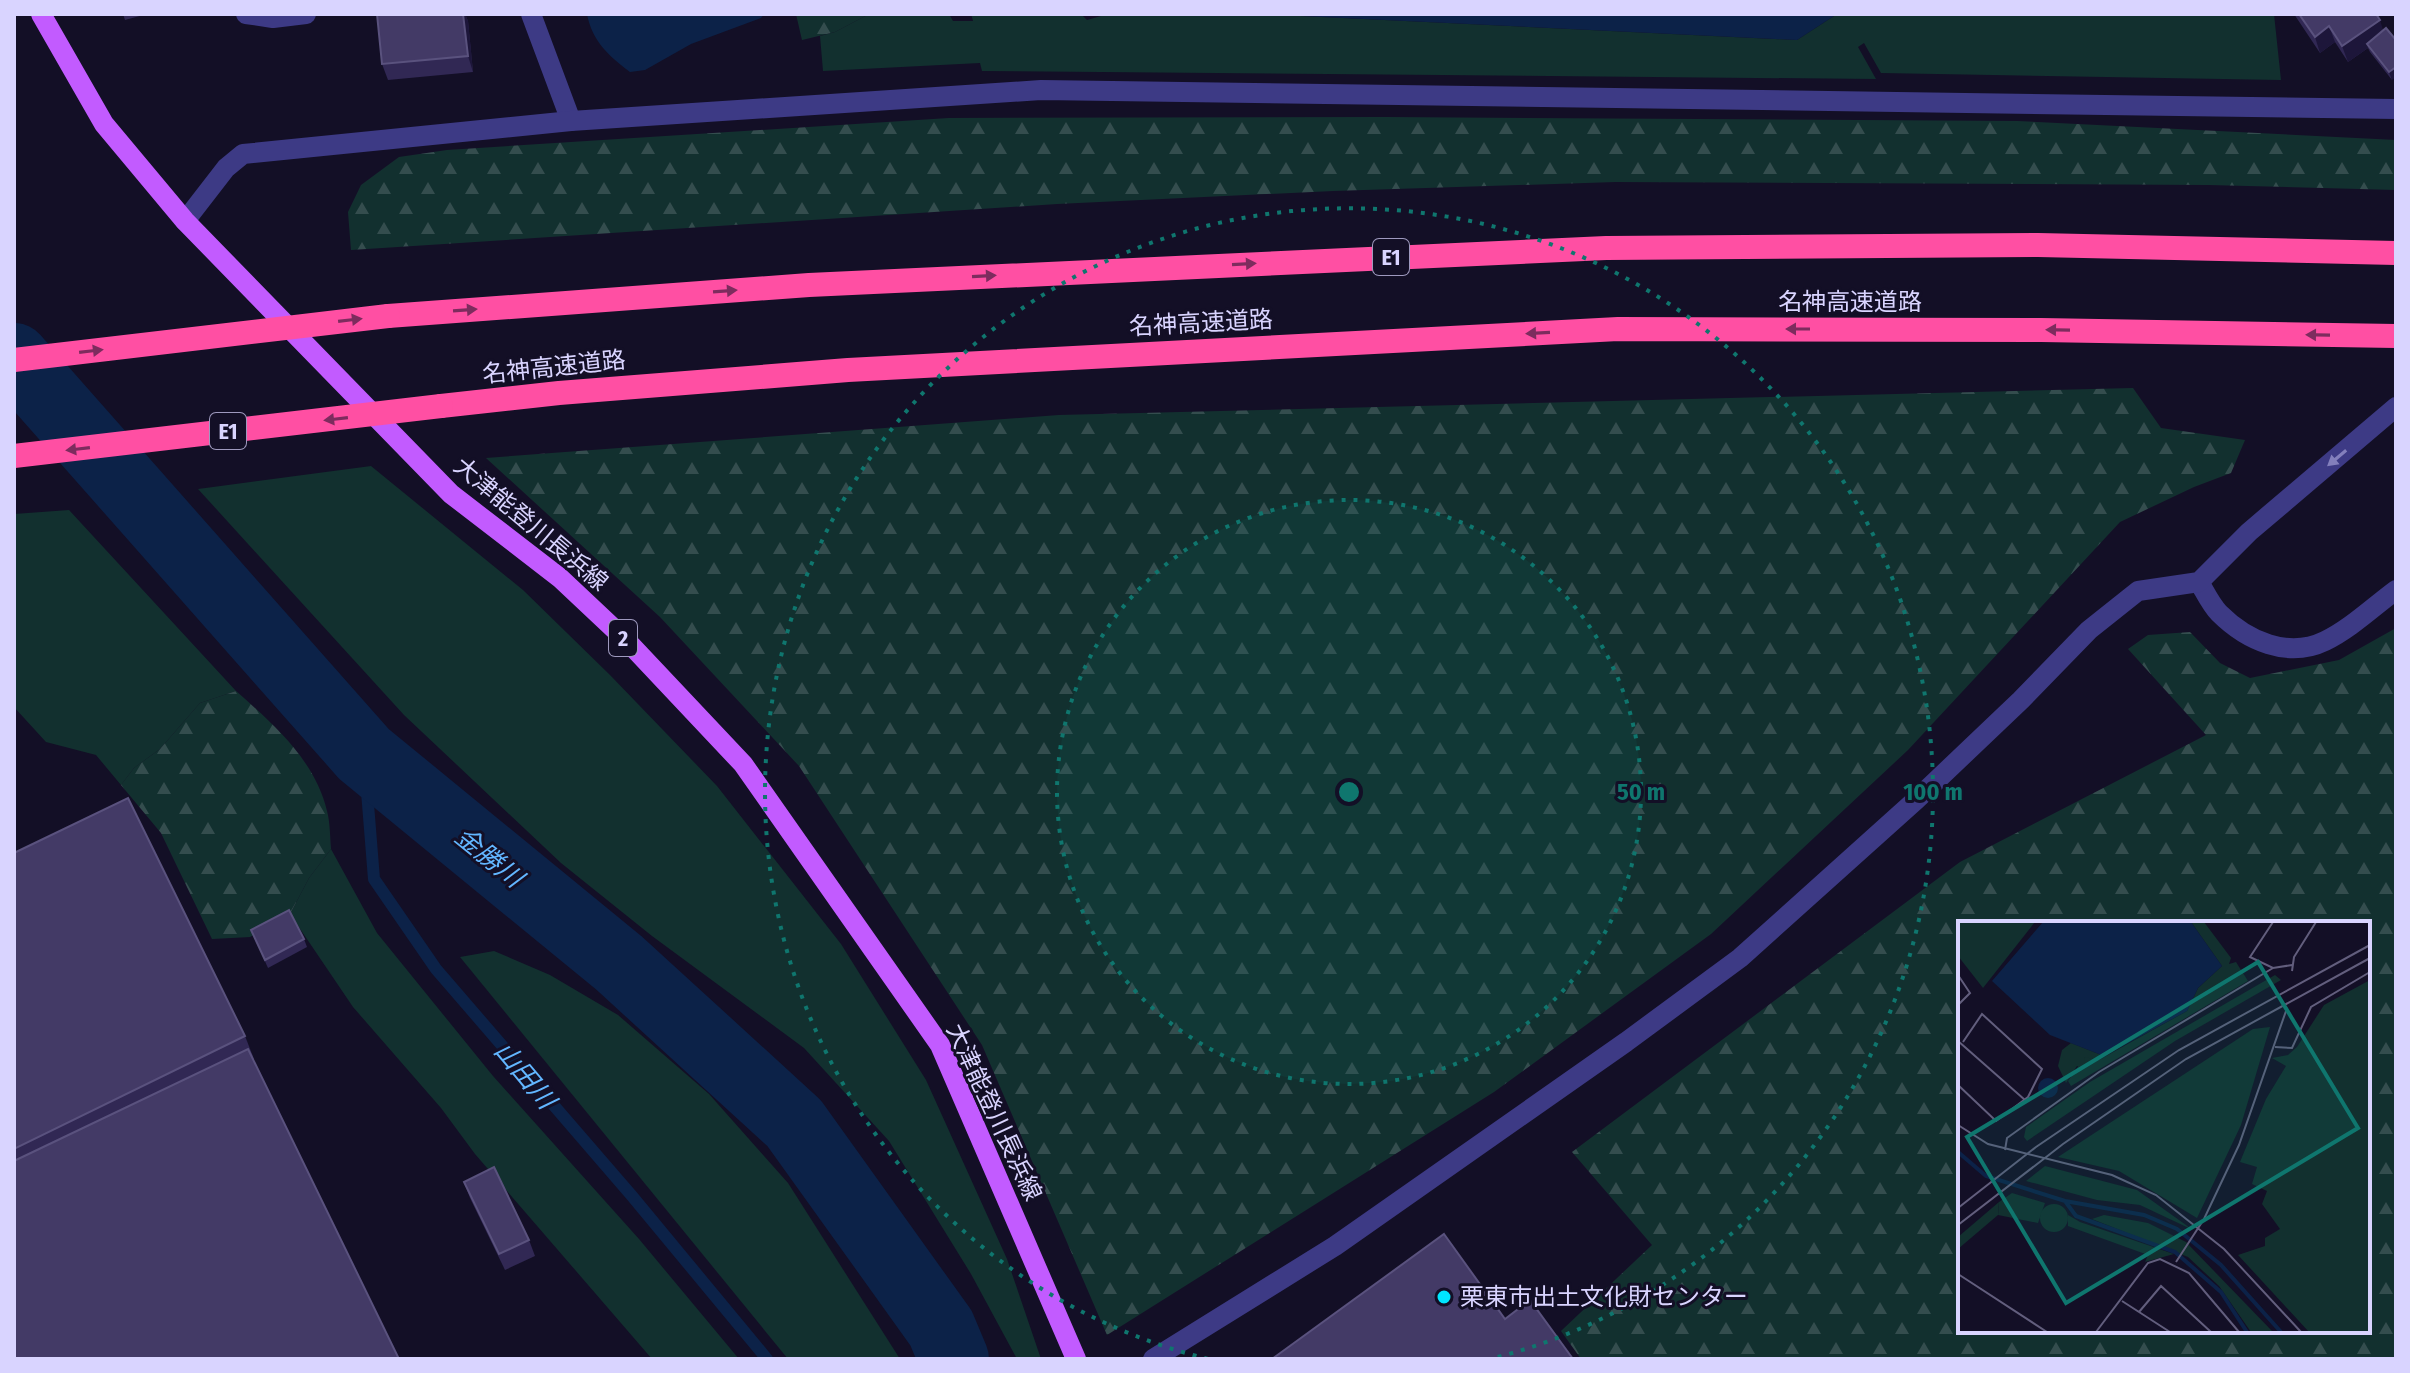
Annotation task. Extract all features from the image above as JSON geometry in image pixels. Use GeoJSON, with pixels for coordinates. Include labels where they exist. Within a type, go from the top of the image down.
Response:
{"type":"FeatureCollection","features":[{"type":"Feature","properties":{"kind":"highway","name":"E1"},"geometry":{"type":"LineString","coordinates":[[14,360],[388,316],[809,285],[1606,248],[2038,245],[2396,253]]}},
{"type":"Feature","properties":{"kind":"highway","name":"名神高速道路"},"geometry":{"type":"LineString","coordinates":[[14,456],[559,393],[848,370],[1618,329],[2041,330],[2396,336]]}},
{"type":"Feature","properties":{"kind":"main road","name":"大津能登川長浜線"},"geometry":{"type":"LineString","coordinates":[[41,14],[104,124],[185,221],[451,494],[560,578],[628,642],[743,764],[940,1045],[1076,1359]]}},
{"type":"Feature","properties":{"kind":"street"},"geometry":{"type":"LineString","coordinates":[[246,14],[273,18],[306,14]]}},
{"type":"Feature","properties":{"kind":"street"},"geometry":{"type":"LineString","coordinates":[[531,14],[571,121]]}},
{"type":"Feature","properties":{"kind":"street"},"geometry":{"type":"LineString","coordinates":[[185,221],[226,168],[243,154],[571,121],[1041,90],[2396,109]]}},
{"type":"Feature","properties":{"kind":"street"},"geometry":{"type":"LineString","coordinates":[[1153,1359],[1335,1246],[1740,958],[1917,799],[2089,630],[2138,591],[2199,582],[2249,532],[2396,407]]}},
{"type":"Feature","properties":{"kind":"street"},"geometry":{"type":"LineString","coordinates":[[2199,582],[2218,612],[2250,636],[2277,648],[2299,650],[2326,640],[2396,590]]}},
{"type":"Feature","properties":{"kind":"green space"},"geometry":{"type":"Polygon","coordinates":[[[796,14],[869,14],[835,32],[802,40],[796,14]]]}},
{"type":"Feature","properties":{"kind":"green space"},"geometry":{"type":"Polygon","coordinates":[[[869,14],[949,14],[953,21],[973,21],[971,14],[1081,14],[1087,20],[1108,14],[1261,14],[1797,40],[1837,14],[2274,14],[2281,80],[1881,73],[1864,43],[1858,47],[1876,79],[982,71],[980,63],[823,71],[820,36],[835,32],[869,14]]]}},
{"type":"Feature","properties":{"kind":"green space"},"geometry":{"type":"Polygon","coordinates":[[[949,118],[2017,121],[2396,140],[2396,190],[2209,185],[1615,182],[1057,204],[351,250],[348,212],[361,185],[399,157],[447,150],[949,118]]]}},
{"type":"Feature","properties":{"kind":"green space"},"geometry":{"type":"Polygon","coordinates":[[[2133,388],[2161,428],[2245,440],[2231,473],[2120,522],[1908,750],[1711,934],[1494,1092],[1107,1335],[982,1045],[799,766],[660,617],[486,458],[1059,415],[2133,388]]]}},
{"type":"Feature","properties":{"kind":"green space"},"geometry":{"type":"Polygon","coordinates":[[[371,466],[523,590],[610,675],[717,786],[841,944],[926,1080],[1007,1259],[1041,1359],[1017,1359],[971,1274],[889,1141],[804,1048],[652,936],[561,863],[404,715],[198,489],[371,466]]]}},
{"type":"Feature","properties":{"kind":"green space"},"geometry":{"type":"Polygon","coordinates":[[[69,510],[236,691],[200,703],[160,749],[134,768],[121,785],[96,755],[46,742],[14,707],[14,514],[69,510]]]}},
{"type":"Feature","properties":{"kind":"green space"},"geometry":{"type":"Polygon","coordinates":[[[2396,628],[2396,1359],[1581,1359],[1561,1331],[1652,1245],[1572,1152],[1960,862],[2206,735],[2128,649],[2148,635],[2190,632],[2220,663],[2250,678],[2339,660],[2396,628]]]}},
{"type":"Feature","properties":{"kind":"green space"},"geometry":{"type":"Polygon","coordinates":[[[236,691],[291,744],[313,775],[327,811],[331,849],[309,878],[290,914],[250,937],[212,939],[161,833],[121,785],[134,768],[160,749],[200,703],[236,691]]]}},
{"type":"Feature","properties":{"kind":"green space"},"geometry":{"type":"Polygon","coordinates":[[[331,849],[377,933],[493,1076],[639,1239],[739,1359],[652,1359],[353,1007],[290,914],[309,878],[331,849]]]}},
{"type":"Feature","properties":{"kind":"green space"},"geometry":{"type":"Polygon","coordinates":[[[494,951],[550,975],[618,1015],[709,1094],[788,1183],[900,1359],[788,1359],[460,957],[494,951]]]}},
{"type":"Feature","properties":{"kind":"water"},"geometry":{"type":"Polygon","coordinates":[[[587,14],[764,14],[761,18],[691,44],[645,70],[630,72],[602,47],[587,14]]]}},
{"type":"Feature","properties":{"kind":"water"},"geometry":{"type":"Polygon","coordinates":[[[1261,14],[1837,14],[1797,40],[1261,14]]]}},
{"type":"Feature","properties":{"kind":"building"},"geometry":{"type":"Polygon","coordinates":[[[377,14],[463,14],[468,56],[382,64],[377,14]]]}},
{"type":"Feature","properties":{"kind":"building"},"geometry":{"type":"Polygon","coordinates":[[[2299,14],[2376,14],[2380,20],[2342,46],[2329,26],[2315,37],[2299,14]]]}},
{"type":"Feature","properties":{"kind":"building"},"geometry":{"type":"Polygon","coordinates":[[[2386,28],[2396,40],[2396,67],[2389,72],[2367,44],[2386,28]]]}},
{"type":"Feature","properties":{"kind":"building"},"geometry":{"type":"Polygon","coordinates":[[[128,798],[245,1036],[14,1149],[14,853],[128,798]]]}},
{"type":"Feature","properties":{"kind":"building"},"geometry":{"type":"Polygon","coordinates":[[[289,910],[304,939],[265,960],[251,930],[289,910]]]}},
{"type":"Feature","properties":{"kind":"building"},"geometry":{"type":"Polygon","coordinates":[[[248,1049],[399,1359],[14,1359],[14,1161],[248,1049]]]}},
{"type":"Feature","properties":{"kind":"building"},"geometry":{"type":"Polygon","coordinates":[[[494,1167],[529,1240],[499,1254],[464,1182],[494,1167]]]}},
{"type":"Feature","properties":{"kind":"building"},"geometry":{"type":"Polygon","coordinates":[[[1444,1234],[1505,1319],[1530,1300],[1573,1359],[1272,1359],[1444,1234]]]}},
{"type":"Feature","properties":{"kind":"waterway","name":"金勝川"},"geometry":{"type":"LineString","coordinates":[[14,358],[364,754],[619,963],[794,1123],[941,1328],[954,1359]]}},
{"type":"Feature","properties":{"kind":"waterway","name":"山田川"},"geometry":{"type":"LineString","coordinates":[[364,754],[374,879],[436,969],[632,1196],[767,1359]]}},
{"type":"Feature","properties":{"kind":"place","name":"栗東市出土文化財センター"},"geometry":{"type":"Point","coordinates":[1444,1297]}}]}
